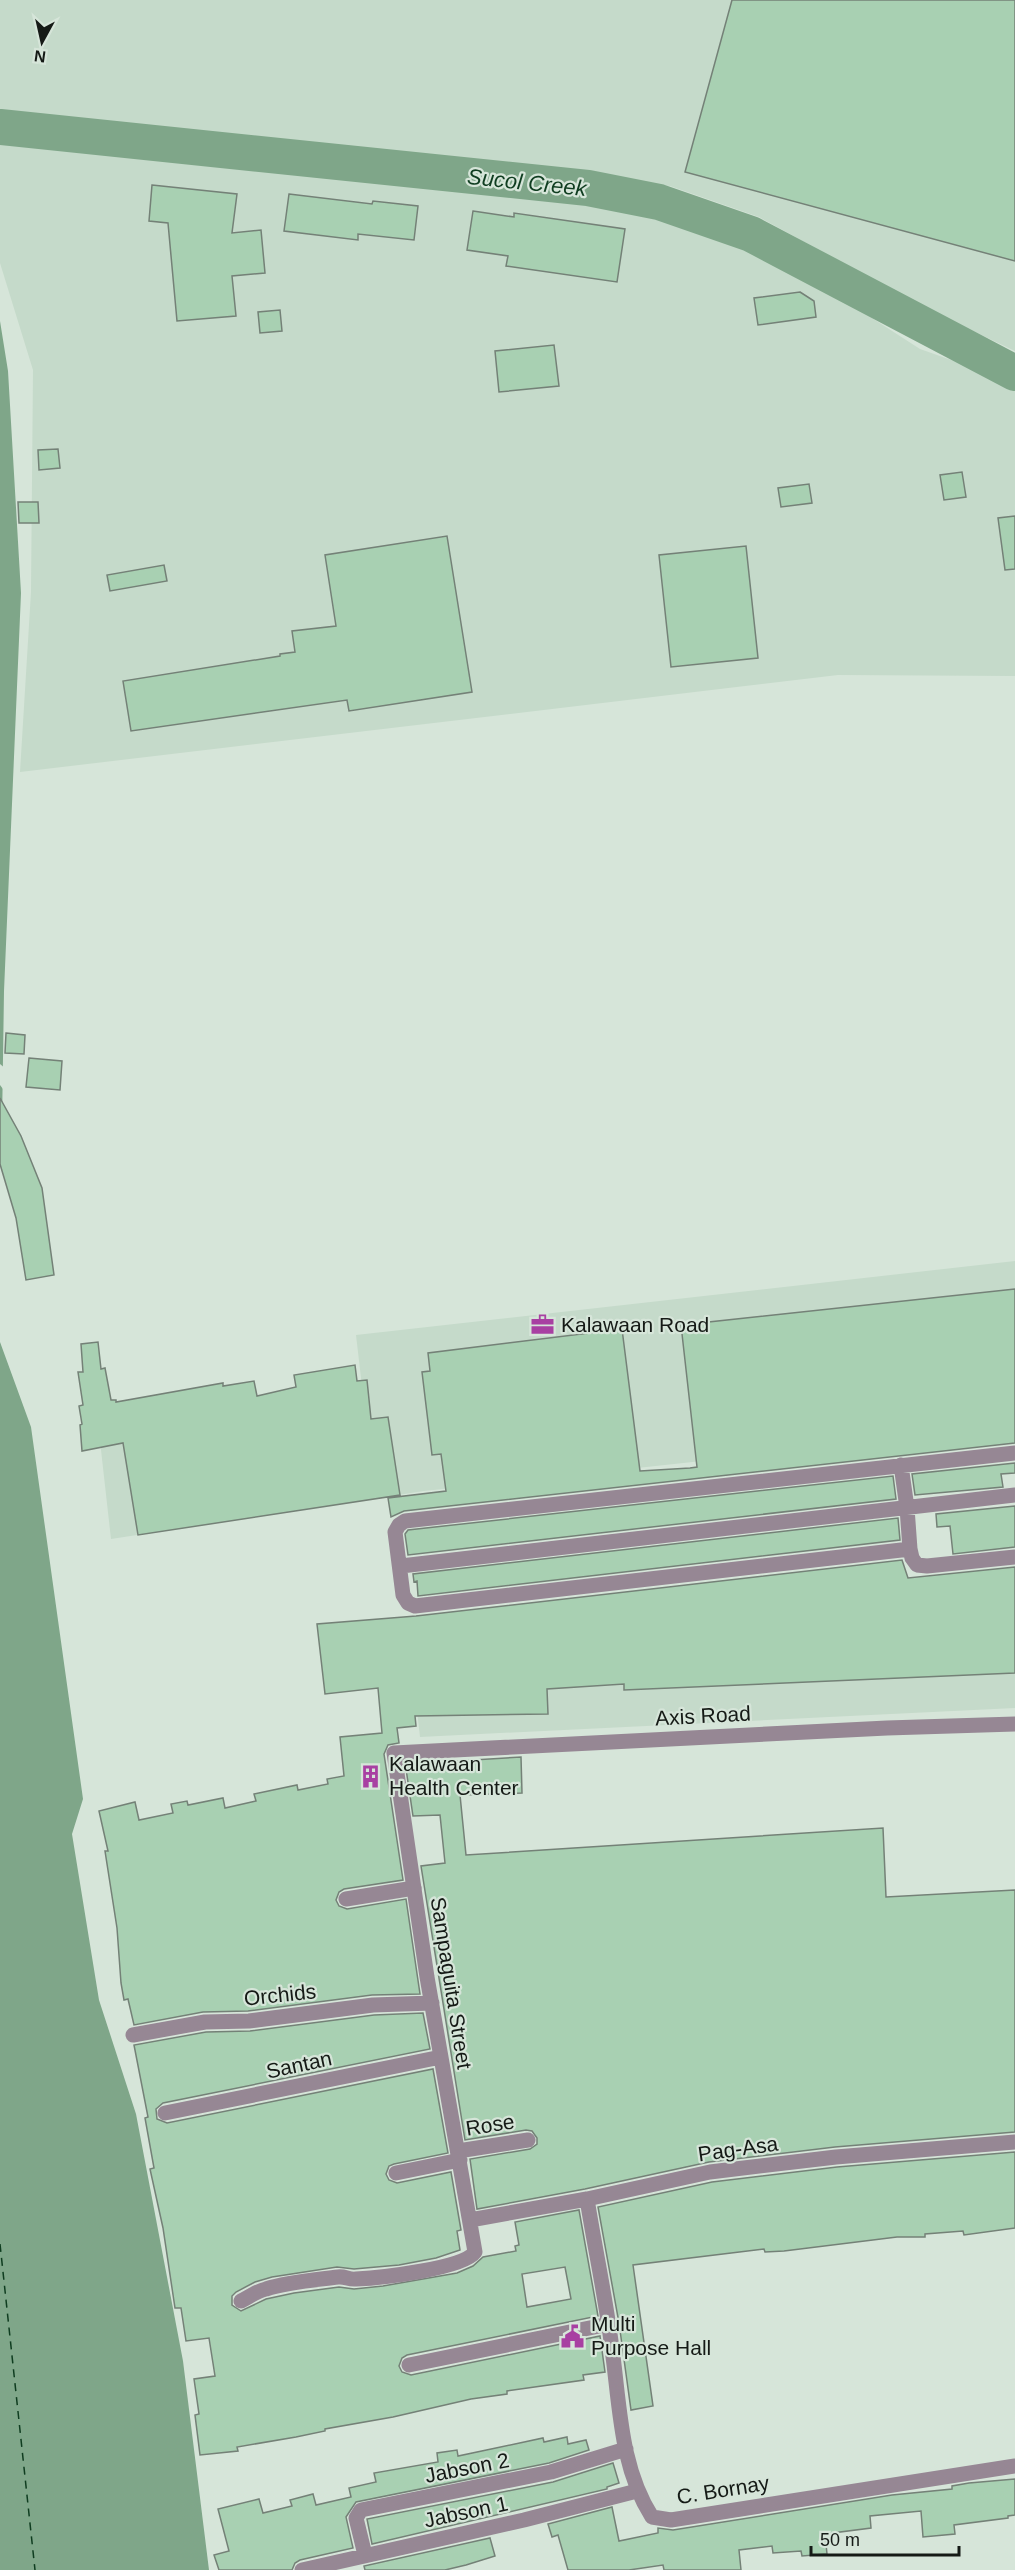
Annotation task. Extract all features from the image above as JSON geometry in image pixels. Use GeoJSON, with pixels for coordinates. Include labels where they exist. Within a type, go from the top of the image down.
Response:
{"type":"FeatureCollection","features":[{"type":"Feature","properties":{"kind":"street"},"geometry":{"type":"LineString","coordinates":[[910,1549],[415,1606],[408,1603],[403,1595],[396,1532],[399,1525],[405,1521],[1015,1453]]}},
{"type":"Feature","properties":{"kind":"street"},"geometry":{"type":"LineString","coordinates":[[901,1465],[910,1549],[917,1565],[927,1566],[1015,1557]]}},
{"type":"Feature","properties":{"kind":"street"},"geometry":{"type":"LineString","coordinates":[[401,1566],[1015,1495]]}},
{"type":"Feature","properties":{"kind":"street","name":"Axis Road"},"geometry":{"type":"LineString","coordinates":[[394,1753],[887,1728],[1015,1724]]}},
{"type":"Feature","properties":{"kind":"street","name":"Sampaguita Street"},"geometry":{"type":"LineString","coordinates":[[241,2301],[264,2289],[284,2285],[342,2276],[351,2280],[370,2279],[425,2271],[465,2261],[475,2252],[432,2003],[394,1753]]}},
{"type":"Feature","properties":{"kind":"street"},"geometry":{"type":"LineString","coordinates":[[346,1899],[414,1888]]}},
{"type":"Feature","properties":{"kind":"street","name":"Orchids"},"geometry":{"type":"LineString","coordinates":[[134,2035],[205,2022],[249,2021],[373,2005],[432,2003]]}},
{"type":"Feature","properties":{"kind":"street","name":"Santan"},"geometry":{"type":"LineString","coordinates":[[165,2113],[441,2057]]}},
{"type":"Feature","properties":{"kind":"street","name":"Rose"},"geometry":{"type":"LineString","coordinates":[[396,2173],[528,2140]]}},
{"type":"Feature","properties":{"kind":"street","name":"Pag-Asa"},"geometry":{"type":"LineString","coordinates":[[470,2220],[587,2199],[710,2172],[836,2157],[1015,2142]]}},
{"type":"Feature","properties":{"kind":"street","name":"C. Bornay"},"geometry":{"type":"LineString","coordinates":[[587,2199],[609,2325],[621,2429],[638,2491],[652,2517],[671,2520],[1015,2466]]}},
{"type":"Feature","properties":{"kind":"street"},"geometry":{"type":"LineString","coordinates":[[409,2365],[609,2325]]}},
{"type":"Feature","properties":{"kind":"street","name":"Jabson 2"},"geometry":{"type":"LineString","coordinates":[[365,2555],[356,2518],[361,2510],[551,2472],[626,2449]]}},
{"type":"Feature","properties":{"kind":"street","name":"Jabson 1"},"geometry":{"type":"LineString","coordinates":[[302,2570],[524,2520],[638,2491]]}},
{"type":"Feature","properties":{"kind":"shaded area"},"geometry":{"type":"Polygon","coordinates":[[[0,0],[1015,0],[1015,351],[929,310],[759,217],[670,186],[0,110],[0,0]]]}},
{"type":"Feature","properties":{"kind":"shaded area"},"geometry":{"type":"Polygon","coordinates":[[[0,136],[423,180],[672,219],[799,271],[920,349],[991,374],[1015,379],[1015,676],[838,675],[20,772],[31,592],[33,370],[0,263],[0,136]]]}},
{"type":"Feature","properties":{"kind":"shaded area"},"geometry":{"type":"Polygon","coordinates":[[[0,321],[8,371],[21,593],[0,1138],[0,321]]]}},
{"type":"Feature","properties":{"kind":"shaded area"},"geometry":{"type":"Polygon","coordinates":[[[1015,1261],[1015,1427],[424,1491],[111,1539],[100,1441],[363,1395],[356,1335],[1015,1261]]]}},
{"type":"Feature","properties":{"kind":"shaded area"},"geometry":{"type":"Polygon","coordinates":[[[0,1342],[31,1427],[83,1799],[72,1834],[99,2000],[136,2114],[183,2361],[209,2570],[0,2570],[0,1342]]]}},
{"type":"Feature","properties":{"kind":"shaded area"},"geometry":{"type":"Polygon","coordinates":[[[1015,1598],[1015,1708],[420,1737],[408,1631],[1015,1598]]]}},
{"type":"Feature","properties":{"kind":"pier"},"geometry":{"type":"Polygon","coordinates":[[[0,1064],[6,1069],[6,1093],[0,1085],[0,1064]]]}},
{"type":"Feature","properties":{"kind":"building"},"geometry":{"type":"Polygon","coordinates":[[[732,0],[1015,0],[1015,261],[685,172],[732,0]]]}},
{"type":"Feature","properties":{"kind":"building"},"geometry":{"type":"Polygon","coordinates":[[[152,185],[237,194],[232,233],[261,230],[265,273],[232,276],[236,316],[177,321],[168,223],[149,221],[152,185]]]}},
{"type":"Feature","properties":{"kind":"building"},"geometry":{"type":"Polygon","coordinates":[[[289,194],[372,204],[373,201],[418,206],[414,240],[358,234],[358,240],[284,231],[289,194]]]}},
{"type":"Feature","properties":{"kind":"building"},"geometry":{"type":"Polygon","coordinates":[[[473,211],[514,217],[514,213],[625,229],[617,282],[506,266],[508,256],[467,250],[473,211]]]}},
{"type":"Feature","properties":{"kind":"building"},"geometry":{"type":"Polygon","coordinates":[[[800,292],[814,301],[816,317],[758,325],[754,298],[800,292]]]}},
{"type":"Feature","properties":{"kind":"building"},"geometry":{"type":"Polygon","coordinates":[[[280,310],[282,331],[260,333],[258,312],[280,310]]]}},
{"type":"Feature","properties":{"kind":"building"},"geometry":{"type":"Polygon","coordinates":[[[554,345],[559,386],[499,392],[495,351],[554,345]]]}},
{"type":"Feature","properties":{"kind":"building"},"geometry":{"type":"Polygon","coordinates":[[[58,449],[60,468],[39,470],[38,450],[58,449]]]}},
{"type":"Feature","properties":{"kind":"building"},"geometry":{"type":"Polygon","coordinates":[[[962,472],[966,497],[944,500],[940,475],[962,472]]]}},
{"type":"Feature","properties":{"kind":"building"},"geometry":{"type":"Polygon","coordinates":[[[809,484],[812,503],[781,507],[778,488],[809,484]]]}},
{"type":"Feature","properties":{"kind":"building"},"geometry":{"type":"Polygon","coordinates":[[[18,502],[38,502],[39,523],[19,523],[18,502]]]}},
{"type":"Feature","properties":{"kind":"building"},"geometry":{"type":"Polygon","coordinates":[[[1015,516],[1015,569],[1005,570],[998,518],[1015,516]]]}},
{"type":"Feature","properties":{"kind":"building"},"geometry":{"type":"Polygon","coordinates":[[[447,536],[472,692],[349,711],[347,700],[131,731],[123,681],[280,656],[280,654],[295,652],[292,631],[336,626],[325,555],[447,536]]]}},
{"type":"Feature","properties":{"kind":"building"},"geometry":{"type":"Polygon","coordinates":[[[746,546],[758,658],[671,667],[659,555],[746,546]]]}},
{"type":"Feature","properties":{"kind":"building"},"geometry":{"type":"Polygon","coordinates":[[[164,565],[167,581],[110,591],[107,575],[164,565]]]}},
{"type":"Feature","properties":{"kind":"building"},"geometry":{"type":"Polygon","coordinates":[[[6,1033],[25,1035],[24,1054],[5,1053],[6,1033]]]}},
{"type":"Feature","properties":{"kind":"building"},"geometry":{"type":"Polygon","coordinates":[[[29,1058],[62,1061],[60,1090],[26,1087],[29,1058]]]}},
{"type":"Feature","properties":{"kind":"building"},"geometry":{"type":"Polygon","coordinates":[[[0,1098],[21,1136],[42,1188],[54,1275],[26,1280],[16,1218],[0,1164],[0,1098]]]}},
{"type":"Feature","properties":{"kind":"building"},"geometry":{"type":"Polygon","coordinates":[[[1015,1289],[1015,1443],[404,1511],[391,1517],[388,1498],[446,1491],[441,1454],[432,1455],[422,1372],[430,1371],[428,1353],[622,1329],[640,1471],[690,1468],[697,1467],[681,1325],[1015,1289]]]}},
{"type":"Feature","properties":{"kind":"building"},"geometry":{"type":"Polygon","coordinates":[[[98,1342],[101,1369],[105,1368],[111,1400],[116,1400],[116,1402],[223,1383],[223,1386],[254,1381],[257,1396],[296,1387],[294,1375],[355,1365],[357,1381],[367,1380],[371,1419],[388,1417],[400,1495],[138,1535],[123,1443],[82,1451],[79,1406],[83,1405],[78,1372],[83,1372],[81,1344],[98,1342]]]}},
{"type":"Feature","properties":{"kind":"building"},"geometry":{"type":"Polygon","coordinates":[[[1015,1463],[1015,1473],[1001,1474],[1003,1487],[915,1495],[912,1474],[1015,1463]]]}},
{"type":"Feature","properties":{"kind":"building"},"geometry":{"type":"Polygon","coordinates":[[[893,1476],[896,1499],[408,1555],[405,1534],[408,1530],[893,1476]]]}},
{"type":"Feature","properties":{"kind":"building"},"geometry":{"type":"Polygon","coordinates":[[[1015,1506],[1015,1547],[953,1554],[950,1526],[937,1527],[936,1514],[1015,1506]]]}},
{"type":"Feature","properties":{"kind":"building"},"geometry":{"type":"Polygon","coordinates":[[[898,1518],[900,1540],[418,1596],[417,1581],[414,1582],[413,1574],[898,1518]]]}},
{"type":"Feature","properties":{"kind":"building"},"geometry":{"type":"Polygon","coordinates":[[[902,1560],[908,1578],[1015,1567],[1015,1673],[624,1690],[624,1684],[547,1689],[548,1714],[415,1716],[416,1726],[397,1728],[399,1743],[388,1745],[384,1754],[403,1880],[344,1889],[339,1892],[336,1900],[339,1906],[347,1909],[406,1899],[420,1994],[372,1995],[248,2011],[203,2012],[134,2025],[128,1999],[124,2000],[121,1983],[117,1928],[105,1851],[108,1851],[99,1811],[135,1802],[139,1820],[173,1813],[171,1804],[187,1801],[188,1805],[223,1798],[225,1808],[256,1801],[254,1794],[297,1785],[298,1790],[328,1784],[327,1779],[344,1776],[340,1737],[382,1733],[378,1688],[325,1694],[317,1624],[416,1616],[902,1560]]]}},
{"type":"Feature","properties":{"kind":"building"},"geometry":{"type":"Polygon","coordinates":[[[521,1757],[522,1793],[460,1795],[466,1855],[883,1828],[886,1897],[1015,1890],[1015,2132],[835,2147],[709,2162],[585,2189],[477,2209],[470,2159],[530,2149],[537,2144],[537,2138],[532,2131],[526,2130],[465,2140],[421,1866],[445,1863],[440,1815],[413,1816],[405,1762],[424,1761],[424,1763],[521,1757]]]}},
{"type":"Feature","properties":{"kind":"building"},"geometry":{"type":"Polygon","coordinates":[[[423,2013],[430,2049],[163,2103],[156,2109],[157,2119],[167,2123],[433,2069],[448,2153],[394,2164],[389,2166],[386,2174],[389,2180],[397,2183],[451,2172],[461,2230],[457,2231],[460,2250],[436,2258],[399,2265],[354,2269],[337,2267],[272,2277],[255,2282],[236,2292],[232,2296],[232,2305],[241,2311],[266,2299],[294,2293],[339,2287],[354,2289],[383,2286],[457,2273],[473,2266],[483,2257],[516,2251],[515,2246],[519,2245],[515,2222],[579,2210],[598,2316],[407,2355],[402,2358],[399,2366],[402,2372],[411,2375],[600,2336],[605,2372],[583,2375],[584,2380],[507,2391],[507,2394],[471,2399],[296,2437],[237,2447],[238,2451],[200,2455],[195,2415],[199,2414],[194,2379],[215,2376],[209,2338],[186,2341],[181,2308],[175,2308],[163,2228],[150,2169],[154,2168],[145,2118],[148,2117],[134,2045],[206,2032],[250,2031],[374,2015],[423,2013]],[[565,2267],[522,2274],[527,2307],[571,2299],[565,2267]]]}},
{"type":"Feature","properties":{"kind":"building"},"geometry":{"type":"Polygon","coordinates":[[[1015,2152],[1015,2228],[964,2235],[963,2231],[925,2234],[925,2237],[897,2237],[784,2251],[765,2252],[764,2249],[633,2265],[653,2406],[631,2410],[619,2323],[598,2207],[712,2182],[837,2167],[1015,2152]]]}},
{"type":"Feature","properties":{"kind":"building"},"geometry":{"type":"Polygon","coordinates":[[[567,2437],[568,2444],[586,2440],[589,2450],[549,2463],[356,2502],[346,2517],[353,2548],[300,2560],[295,2563],[292,2570],[219,2570],[214,2555],[229,2551],[218,2509],[259,2499],[263,2513],[292,2506],[290,2500],[313,2494],[316,2505],[351,2497],[349,2488],[376,2482],[374,2473],[438,2462],[437,2453],[457,2450],[458,2456],[543,2438],[544,2442],[567,2437]]]}},
{"type":"Feature","properties":{"kind":"building"},"geometry":{"type":"Polygon","coordinates":[[[613,2463],[619,2483],[607,2489],[372,2544],[367,2519],[553,2482],[613,2463]]]}},
{"type":"Feature","properties":{"kind":"building"},"geometry":{"type":"Polygon","coordinates":[[[1015,2479],[1015,2515],[1008,2516],[1008,2518],[954,2525],[955,2534],[923,2537],[921,2511],[870,2516],[871,2528],[825,2534],[827,2554],[802,2556],[801,2551],[773,2553],[772,2546],[739,2550],[741,2570],[664,2570],[663,2565],[629,2570],[568,2570],[558,2535],[552,2537],[548,2524],[612,2507],[619,2541],[658,2533],[658,2528],[673,2530],[892,2495],[952,2489],[952,2486],[969,2483],[1015,2479]]]}},
{"type":"Feature","properties":{"kind":"building"},"geometry":{"type":"Polygon","coordinates":[[[490,2538],[495,2556],[445,2570],[365,2570],[364,2566],[490,2538]]]}},
{"type":"Feature","properties":{"kind":"waterway","name":"Sucol Creek"},"geometry":{"type":"LineString","coordinates":[[0,127],[588,188],[659,202],[751,234],[1015,373]]}},
{"type":"Feature","properties":{"kind":"ferry route"},"geometry":{"type":"LineString","coordinates":[[0,2244],[35,2570]]}},
{"type":"Feature","properties":{"kind":"place","name":"Kalawaan Road"},"geometry":{"type":"Point","coordinates":[543,1325]}},
{"type":"Feature","properties":{"kind":"place","name":"Kalawaan Health Center"},"geometry":{"type":"Point","coordinates":[371,1776]}},
{"type":"Feature","properties":{"kind":"place","name":"Multi Purpose Hall"},"geometry":{"type":"Point","coordinates":[573,2336]}}]}
